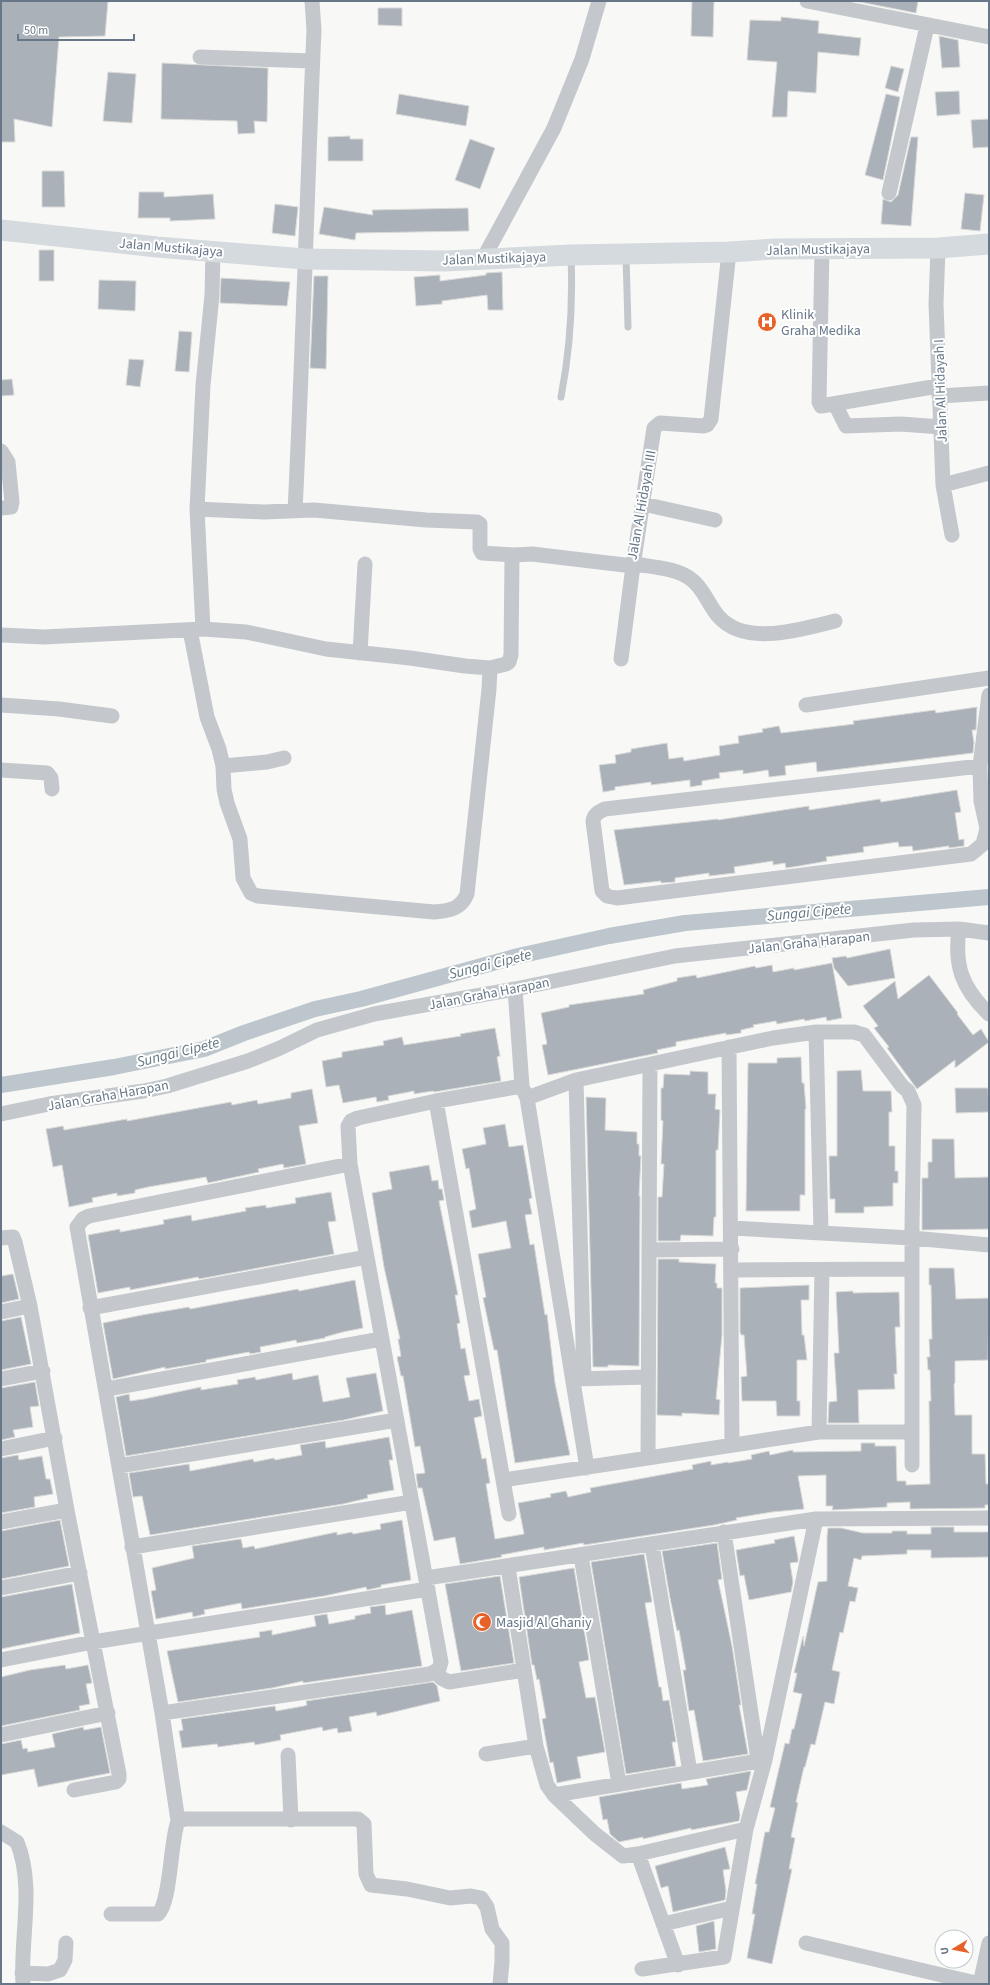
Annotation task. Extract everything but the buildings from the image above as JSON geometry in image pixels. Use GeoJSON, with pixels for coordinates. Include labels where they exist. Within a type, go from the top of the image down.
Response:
{"type":"FeatureCollection","features":[{"type":"Feature","properties":{"kind":"main road","name":"Jalan Mustikajaya"},"geometry":{"type":"LineString","coordinates":[[1,230],[213,252],[305,259],[445,261],[571,255],[729,252],[774,249],[938,248],[989,244]]}},
{"type":"Feature","properties":{"kind":"street"},"geometry":{"type":"LineString","coordinates":[[197,508],[264,512],[295,511],[306,284],[305,259],[312,61],[312,1]]}},
{"type":"Feature","properties":{"kind":"street"},"geometry":{"type":"LineString","coordinates":[[483,259],[554,128],[582,60],[599,1]]}},
{"type":"Feature","properties":{"kind":"street"},"geometry":{"type":"LineString","coordinates":[[807,1],[927,26],[989,37]]}},
{"type":"Feature","properties":{"kind":"street"},"geometry":{"type":"LineString","coordinates":[[889,193],[927,26]]}},
{"type":"Feature","properties":{"kind":"street"},"geometry":{"type":"LineString","coordinates":[[200,57],[312,61]]}},
{"type":"Feature","properties":{"kind":"street","name":"Jalan Al Hidayah I"},"geometry":{"type":"LineString","coordinates":[[938,248],[936,304],[943,485],[952,535]]}},
{"type":"Feature","properties":{"kind":"street"},"geometry":{"type":"LineString","coordinates":[[822,249],[819,402],[821,406],[823,407],[835,404],[939,391],[989,393]]}},
{"type":"Feature","properties":{"kind":"street"},"geometry":{"type":"LineString","coordinates":[[213,252],[212,295],[203,385],[197,508],[197,629],[207,717],[219,749],[223,766],[227,804],[240,839],[243,878],[251,893],[258,896],[434,912],[447,911],[458,907],[464,902],[467,894],[490,668]]}},
{"type":"Feature","properties":{"kind":"street","name":"Jalan Al Hidayah III"},"geometry":{"type":"LineString","coordinates":[[295,511],[314,510],[426,520],[477,522],[480,524],[480,549],[482,553],[514,555],[532,554],[634,565],[655,426],[660,423],[704,426],[707,425],[711,419],[729,252]]}},
{"type":"Feature","properties":{"kind":"street"},"geometry":{"type":"LineString","coordinates":[[835,404],[846,426],[901,424],[941,427]]}},
{"type":"Feature","properties":{"kind":"street"},"geometry":{"type":"LineString","coordinates":[[1,451],[8,462],[12,505],[9,508],[1,508]]}},
{"type":"Feature","properties":{"kind":"street"},"geometry":{"type":"LineString","coordinates":[[943,485],[989,473]]}},
{"type":"Feature","properties":{"kind":"street"},"geometry":{"type":"LineString","coordinates":[[644,504],[715,520]]}},
{"type":"Feature","properties":{"kind":"street"},"geometry":{"type":"LineString","coordinates":[[1,635],[44,637],[197,629],[246,632],[326,649],[490,668],[506,664],[509,662],[511,655],[512,558],[514,555]]}},
{"type":"Feature","properties":{"kind":"street"},"geometry":{"type":"LineString","coordinates":[[360,653],[365,564]]}},
{"type":"Feature","properties":{"kind":"street"},"geometry":{"type":"LineString","coordinates":[[621,659],[634,565],[677,572],[693,580],[719,617],[734,627],[750,632],[782,633],[835,621]]}},
{"type":"Feature","properties":{"kind":"street"},"geometry":{"type":"LineString","coordinates":[[806,705],[989,678]]}},
{"type":"Feature","properties":{"kind":"street"},"geometry":{"type":"LineString","coordinates":[[980,766],[616,807],[598,812],[593,821],[602,891],[607,896],[617,898],[970,854],[983,844],[988,828],[980,801],[980,766],[989,695]]}},
{"type":"Feature","properties":{"kind":"street"},"geometry":{"type":"LineString","coordinates":[[1,705],[59,709],[112,716]]}},
{"type":"Feature","properties":{"kind":"street"},"geometry":{"type":"LineString","coordinates":[[223,766],[267,762],[284,758]]}},
{"type":"Feature","properties":{"kind":"street"},"geometry":{"type":"LineString","coordinates":[[1,770],[47,773],[51,778],[52,789]]}},
{"type":"Feature","properties":{"kind":"street"},"geometry":{"type":"LineString","coordinates":[[959,929],[956,950],[959,971],[968,990],[989,1014]]}},
{"type":"Feature","properties":{"kind":"street","name":"Jalan Graha Harapan"},"geometry":{"type":"LineString","coordinates":[[1,1114],[49,1104],[152,1090],[248,1061],[328,1026],[374,1014],[515,989],[675,956],[914,930],[959,929],[989,933]]}},
{"type":"Feature","properties":{"kind":"street"},"geometry":{"type":"LineString","coordinates":[[515,989],[524,1092],[578,1379],[587,1468]]}},
{"type":"Feature","properties":{"kind":"street"},"geometry":{"type":"LineString","coordinates":[[816,1032],[821,1232]]}},
{"type":"Feature","properties":{"kind":"street"},"geometry":{"type":"LineString","coordinates":[[436,1672],[441,1662],[350,1164],[348,1126],[351,1121],[436,1101],[524,1092],[773,1038],[816,1032],[854,1032],[864,1035],[902,1086],[908,1091],[912,1098],[914,1112],[912,1238],[912,1465]]}},
{"type":"Feature","properties":{"kind":"street"},"geometry":{"type":"LineString","coordinates":[[729,1047],[732,1228],[732,1444]]}},
{"type":"Feature","properties":{"kind":"street"},"geometry":{"type":"LineString","coordinates":[[648,1458],[650,1065]]}},
{"type":"Feature","properties":{"kind":"street"},"geometry":{"type":"LineString","coordinates":[[576,1080],[578,1379]]}},
{"type":"Feature","properties":{"kind":"street"},"geometry":{"type":"LineString","coordinates":[[436,1101],[509,1514]]}},
{"type":"Feature","properties":{"kind":"street"},"geometry":{"type":"LineString","coordinates":[[112,1914],[158,1914],[162,1911],[166,1895],[174,1832],[178,1821],[149,1633],[132,1547],[107,1389],[90,1308],[77,1227],[83,1218],[89,1216],[350,1164]]}},
{"type":"Feature","properties":{"kind":"street"},"geometry":{"type":"LineString","coordinates":[[732,1228],[912,1238],[989,1245]]}},
{"type":"Feature","properties":{"kind":"street"},"geometry":{"type":"LineString","coordinates":[[1,1238],[13,1238],[15,1242],[30,1306],[67,1510],[108,1713],[119,1779],[116,1782],[74,1790]]}},
{"type":"Feature","properties":{"kind":"street"},"geometry":{"type":"LineString","coordinates":[[649,1250],[732,1249]]}},
{"type":"Feature","properties":{"kind":"street"},"geometry":{"type":"LineString","coordinates":[[90,1308],[367,1257]]}},
{"type":"Feature","properties":{"kind":"street"},"geometry":{"type":"LineString","coordinates":[[732,1270],[912,1269]]}},
{"type":"Feature","properties":{"kind":"street"},"geometry":{"type":"LineString","coordinates":[[819,1432],[822,1270]]}},
{"type":"Feature","properties":{"kind":"street"},"geometry":{"type":"LineString","coordinates":[[1,1312],[30,1306]]}},
{"type":"Feature","properties":{"kind":"street"},"geometry":{"type":"LineString","coordinates":[[107,1389],[381,1339]]}},
{"type":"Feature","properties":{"kind":"street"},"geometry":{"type":"LineString","coordinates":[[1,1379],[43,1371]]}},
{"type":"Feature","properties":{"kind":"street"},"geometry":{"type":"LineString","coordinates":[[578,1379],[648,1377]]}},
{"type":"Feature","properties":{"kind":"street"},"geometry":{"type":"LineString","coordinates":[[119,1466],[397,1420]]}},
{"type":"Feature","properties":{"kind":"street"},"geometry":{"type":"LineString","coordinates":[[503,1480],[732,1444],[819,1432],[912,1432]]}},
{"type":"Feature","properties":{"kind":"street"},"geometry":{"type":"LineString","coordinates":[[1,1449],[55,1438]]}},
{"type":"Feature","properties":{"kind":"street"},"geometry":{"type":"LineString","coordinates":[[132,1547],[412,1502]]}},
{"type":"Feature","properties":{"kind":"street"},"geometry":{"type":"LineString","coordinates":[[1,1522],[67,1510]]}},
{"type":"Feature","properties":{"kind":"street"},"geometry":{"type":"LineString","coordinates":[[1,1660],[93,1642],[427,1584],[508,1567],[652,1545],[724,1532],[816,1519],[989,1518]]}},
{"type":"Feature","properties":{"kind":"street"},"geometry":{"type":"LineString","coordinates":[[642,1969],[678,1965],[724,1957],[746,1829],[816,1519]]}},
{"type":"Feature","properties":{"kind":"street"},"geometry":{"type":"LineString","coordinates":[[724,1532],[761,1760]]}},
{"type":"Feature","properties":{"kind":"street"},"geometry":{"type":"LineString","coordinates":[[652,1545],[690,1772]]}},
{"type":"Feature","properties":{"kind":"street"},"geometry":{"type":"LineString","coordinates":[[581,1556],[619,1784]]}},
{"type":"Feature","properties":{"kind":"street"},"geometry":{"type":"LineString","coordinates":[[508,1567],[536,1746],[544,1776],[554,1795],[619,1854],[628,1856],[746,1829]]}},
{"type":"Feature","properties":{"kind":"street"},"geometry":{"type":"LineString","coordinates":[[1,1588],[80,1573]]}},
{"type":"Feature","properties":{"kind":"street"},"geometry":{"type":"LineString","coordinates":[[436,1672],[441,1678],[449,1682],[524,1670]]}},
{"type":"Feature","properties":{"kind":"street"},"geometry":{"type":"LineString","coordinates":[[162,1713],[436,1672]]}},
{"type":"Feature","properties":{"kind":"street"},"geometry":{"type":"LineString","coordinates":[[1,1735],[108,1713]]}},
{"type":"Feature","properties":{"kind":"street"},"geometry":{"type":"LineString","coordinates":[[486,1754],[536,1746]]}},
{"type":"Feature","properties":{"kind":"street"},"geometry":{"type":"LineString","coordinates":[[288,1755],[291,1820]]}},
{"type":"Feature","properties":{"kind":"street"},"geometry":{"type":"LineString","coordinates":[[554,1795],[761,1760]]}},
{"type":"Feature","properties":{"kind":"street"},"geometry":{"type":"LineString","coordinates":[[178,1821],[185,1819],[291,1820],[340,1818],[360,1820],[364,1824],[366,1874],[371,1885],[407,1889],[450,1898],[471,1896],[481,1898],[487,1907],[492,1929],[502,1943],[500,1984]]}},
{"type":"Feature","properties":{"kind":"street"},"geometry":{"type":"LineString","coordinates":[[1,1832],[17,1842],[24,1866],[25,1900],[22,1979],[60,1970],[64,1960],[66,1943]]}},
{"type":"Feature","properties":{"kind":"street"},"geometry":{"type":"LineString","coordinates":[[638,1854],[678,1965]]}},
{"type":"Feature","properties":{"kind":"street"},"geometry":{"type":"LineString","coordinates":[[663,1924],[732,1908]]}},
{"type":"Feature","properties":{"kind":"street"},"geometry":{"type":"LineString","coordinates":[[806,1943],[980,1984],[989,1944]]}},
{"type":"Feature","properties":{"kind":"lane"},"geometry":{"type":"LineString","coordinates":[[561,397],[567,369],[570,339],[572,290],[571,255]]}},
{"type":"Feature","properties":{"kind":"lane"},"geometry":{"type":"LineString","coordinates":[[626,255],[628,327]]}},
{"type":"Feature","properties":{"kind":"waterway","name":"Sungai Cipete"},"geometry":{"type":"LineString","coordinates":[[1,1085],[114,1067],[204,1049],[244,1033],[315,1009],[361,999],[518,956],[609,936],[685,923],[989,897]]}},
{"type":"Feature","properties":{"kind":"place","name":"Klinik Graha Medika"},"geometry":{"type":"Point","coordinates":[767,322]}},
{"type":"Feature","properties":{"kind":"place","name":"Masjid Al Ghaniy"},"geometry":{"type":"Point","coordinates":[482,1622]}}]}
